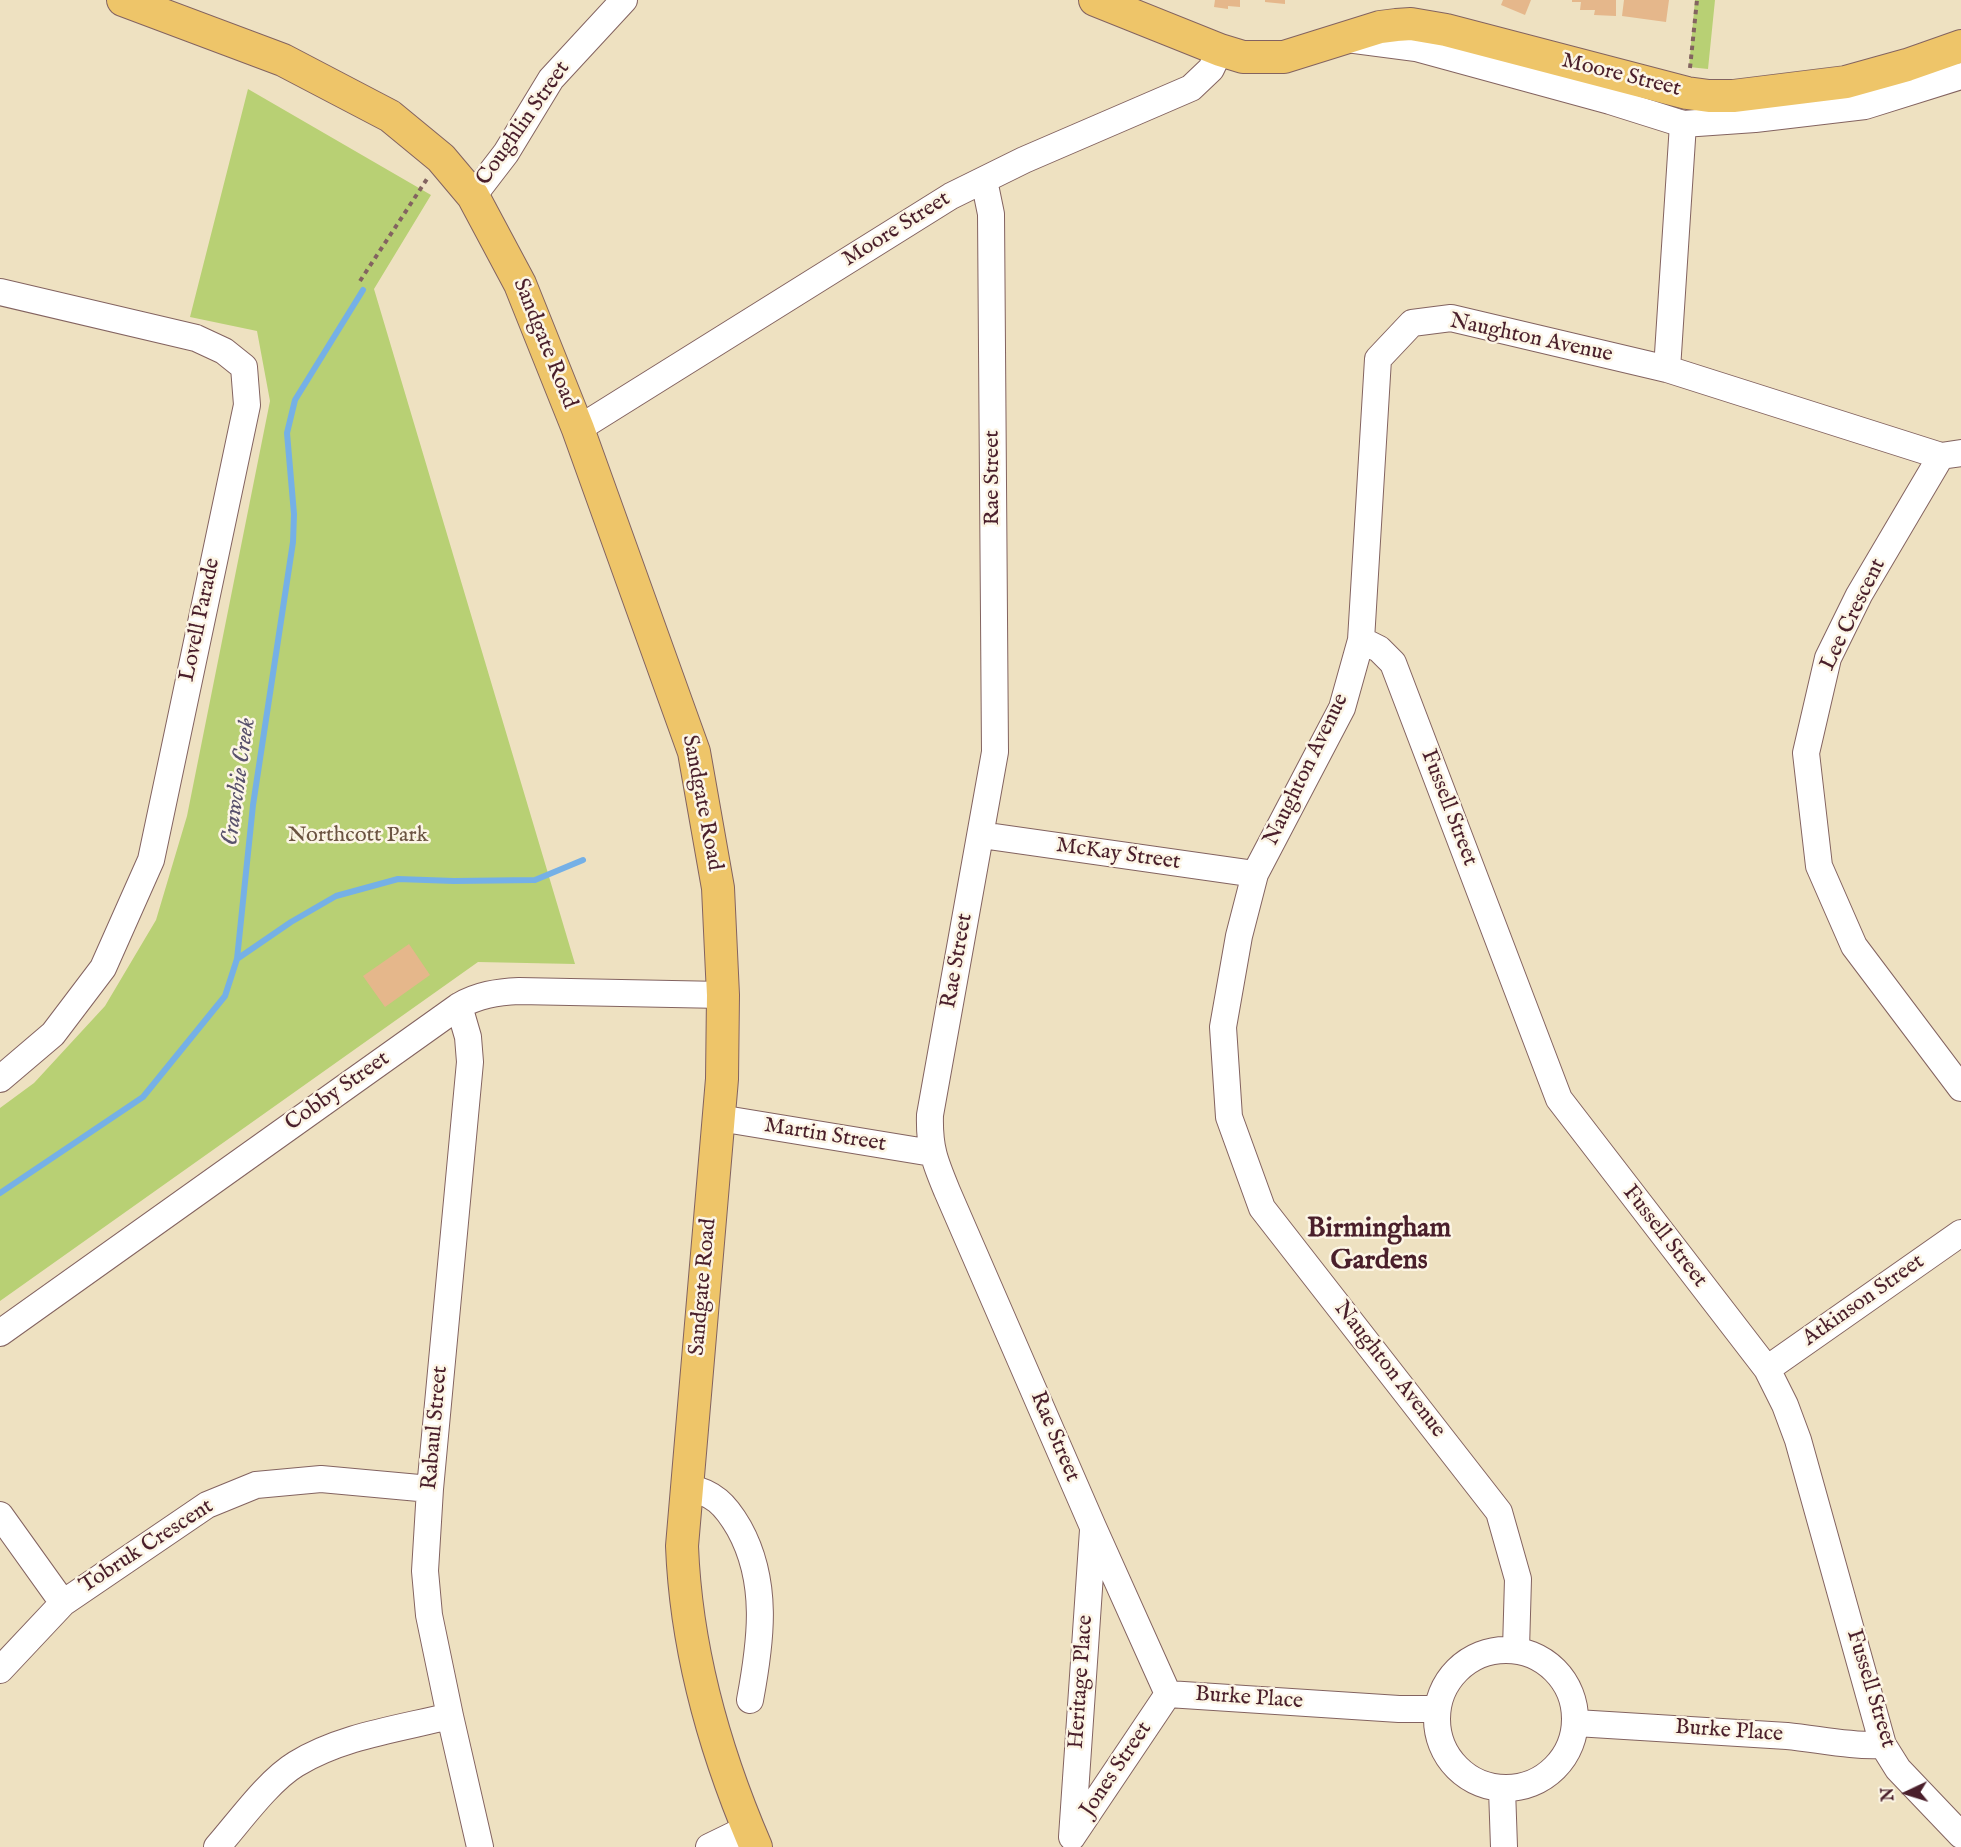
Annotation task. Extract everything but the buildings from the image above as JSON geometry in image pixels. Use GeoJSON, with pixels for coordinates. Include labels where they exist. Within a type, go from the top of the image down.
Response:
{"type":"FeatureCollection","features":[{"type":"Feature","properties":{"kind":"main road","name":"Sandgate Road"},"geometry":{"type":"LineString","coordinates":[[123,0],[283,60],[390,116],[441,158],[473,196],[520,284],[578,429],[694,752],[718,888],[723,995],[722,1079],[682,1546],[684,1587],[699,1671],[715,1736],[752,1838]]}},
{"type":"Feature","properties":{"kind":"main road","name":"Moore Street"},"geometry":{"type":"LineString","coordinates":[[1095,0],[1243,57],[1284,57],[1380,27],[1426,26],[1687,93],[1709,96],[1733,96],[1846,82],[1907,65],[1961,46]]}},
{"type":"Feature","properties":{"kind":"street","name":"Coughlin Street"},"geometry":{"type":"LineString","coordinates":[[473,196],[506,153],[551,79],[624,0]]}},
{"type":"Feature","properties":{"kind":"street"},"geometry":{"type":"LineString","coordinates":[[1347,39],[1416,48],[1610,101],[1683,124],[1755,119],[1865,106],[1961,76]]}},
{"type":"Feature","properties":{"kind":"street","name":"Moore Street"},"geometry":{"type":"LineString","coordinates":[[578,429],[951,196],[1024,160],[1191,88],[1211,69],[1220,50]]}},
{"type":"Feature","properties":{"kind":"street"},"geometry":{"type":"LineString","coordinates":[[1667,369],[1683,124]]}},
{"type":"Feature","properties":{"kind":"street","name":"Rae Street"},"geometry":{"type":"LineString","coordinates":[[984,180],[991,214],[995,752],[930,1115],[929,1135],[932,1153],[1093,1527],[1168,1694]]}},
{"type":"Feature","properties":{"kind":"street","name":"Lovell Parade"},"geometry":{"type":"LineString","coordinates":[[0,292],[196,338],[224,351],[244,367],[247,405],[151,860],[103,968],[53,1034],[0,1079]]}},
{"type":"Feature","properties":{"kind":"street","name":"Naughton Avenue"},"geometry":{"type":"LineString","coordinates":[[1516,1649],[1518,1579],[1499,1512],[1262,1208],[1229,1117],[1223,1027],[1239,936],[1255,874],[1342,708],[1361,640],[1378,359],[1412,323],[1451,318],[1667,369],[1951,455]]}},
{"type":"Feature","properties":{"kind":"street","name":"Lee Crescent"},"geometry":{"type":"LineString","coordinates":[[1951,455],[1858,595],[1828,658],[1806,753],[1819,866],[1854,946],[1961,1088]]}},
{"type":"Feature","properties":{"kind":"street","name":"Fussell Street"},"geometry":{"type":"LineString","coordinates":[[1361,640],[1379,649],[1393,663],[1559,1099],[1767,1369],[1785,1404],[1798,1440],[1883,1745],[1898,1769],[1961,1835]]}},
{"type":"Feature","properties":{"kind":"street","name":"McKay Street"},"geometry":{"type":"LineString","coordinates":[[981,835],[1255,874]]}},
{"type":"Feature","properties":{"kind":"street","name":"Cobby Street"},"geometry":{"type":"LineString","coordinates":[[0,1333],[472,999],[502,992],[723,995]]}},
{"type":"Feature","properties":{"kind":"street","name":"Rabaul Street"},"geometry":{"type":"LineString","coordinates":[[459,1006],[468,1037],[470,1062],[430,1490],[425,1571],[429,1615],[480,1847]]}},
{"type":"Feature","properties":{"kind":"street","name":"Martin Street"},"geometry":{"type":"LineString","coordinates":[[719,1118],[932,1153]]}},
{"type":"Feature","properties":{"kind":"street","name":"Atkinson Street"},"geometry":{"type":"LineString","coordinates":[[1767,1369],[1961,1233]]}},
{"type":"Feature","properties":{"kind":"street","name":"Tobruk Crescent"},"geometry":{"type":"LineString","coordinates":[[0,1670],[63,1603],[207,1504],[256,1485],[321,1479],[430,1490]]}},
{"type":"Feature","properties":{"kind":"street"},"geometry":{"type":"LineString","coordinates":[[687,1487],[704,1491],[721,1502],[743,1536],[754,1563],[760,1589],[760,1627],[750,1700]]}},
{"type":"Feature","properties":{"kind":"street"},"geometry":{"type":"LineString","coordinates":[[0,1515],[63,1603]]}},
{"type":"Feature","properties":{"kind":"street","name":"Heritage Place"},"geometry":{"type":"LineString","coordinates":[[1068,1842],[1093,1527]]}},
{"type":"Feature","properties":{"kind":"street"},"geometry":{"type":"LineString","coordinates":[[1516,1649],[1535,1655],[1553,1667],[1566,1683],[1574,1702],[1576,1723],[1571,1744],[1560,1763],[1552,1771],[1544,1778],[1524,1787],[1502,1789],[1481,1785],[1462,1774],[1448,1758],[1439,1738],[1437,1709],[1440,1694],[1453,1673],[1471,1658],[1492,1650],[1516,1649]]}},
{"type":"Feature","properties":{"kind":"street","name":"Burke Place"},"geometry":{"type":"LineString","coordinates":[[1168,1694],[1437,1709]]}},
{"type":"Feature","properties":{"kind":"street","name":"Jones Street"},"geometry":{"type":"LineString","coordinates":[[1068,1842],[1168,1694]]}},
{"type":"Feature","properties":{"kind":"street"},"geometry":{"type":"LineString","coordinates":[[217,1847],[268,1788],[294,1764],[336,1744],[450,1716]]}},
{"type":"Feature","properties":{"kind":"street","name":"Burke Place"},"geometry":{"type":"LineString","coordinates":[[1576,1723],[1697,1729],[1813,1738],[1872,1746],[1883,1745]]}},
{"type":"Feature","properties":{"kind":"street"},"geometry":{"type":"LineString","coordinates":[[1502,1789],[1504,1847]]}},
{"type":"Feature","properties":{"kind":"street"},"geometry":{"type":"LineString","coordinates":[[709,1847],[752,1838]]}},
{"type":"Feature","properties":{"kind":"path"},"geometry":{"type":"LineString","coordinates":[[1687,93],[1697,0]]}},
{"type":"Feature","properties":{"kind":"path"},"geometry":{"type":"LineString","coordinates":[[360,281],[441,158]]}},
{"type":"Feature","properties":{"kind":"green space"},"geometry":{"type":"Polygon","coordinates":[[[1695,0],[1715,0],[1708,69],[1689,67],[1695,0]]]}},
{"type":"Feature","properties":{"kind":"green space","name":"Northcott Park"},"geometry":{"type":"Polygon","coordinates":[[[248,89],[431,195],[374,289],[575,964],[478,962],[0,1301],[0,1108],[34,1083],[105,1006],[156,920],[187,816],[270,401],[257,331],[190,317],[248,89]]]}},
{"type":"Feature","properties":{"kind":"waterway","name":"Crawchie Creek"},"geometry":{"type":"LineString","coordinates":[[0,1193],[143,1097],[225,996],[237,959],[253,805],[293,542],[294,514],[287,433],[295,400],[363,290]]}},
{"type":"Feature","properties":{"kind":"waterway"},"geometry":{"type":"LineString","coordinates":[[237,959],[291,922],[336,896],[398,879],[535,880],[583,860]]}},
{"type":"Feature","properties":{"kind":"district","name":"Birmingham Gardens"},"geometry":{"type":"Point","coordinates":[1379,1246]}}]}
